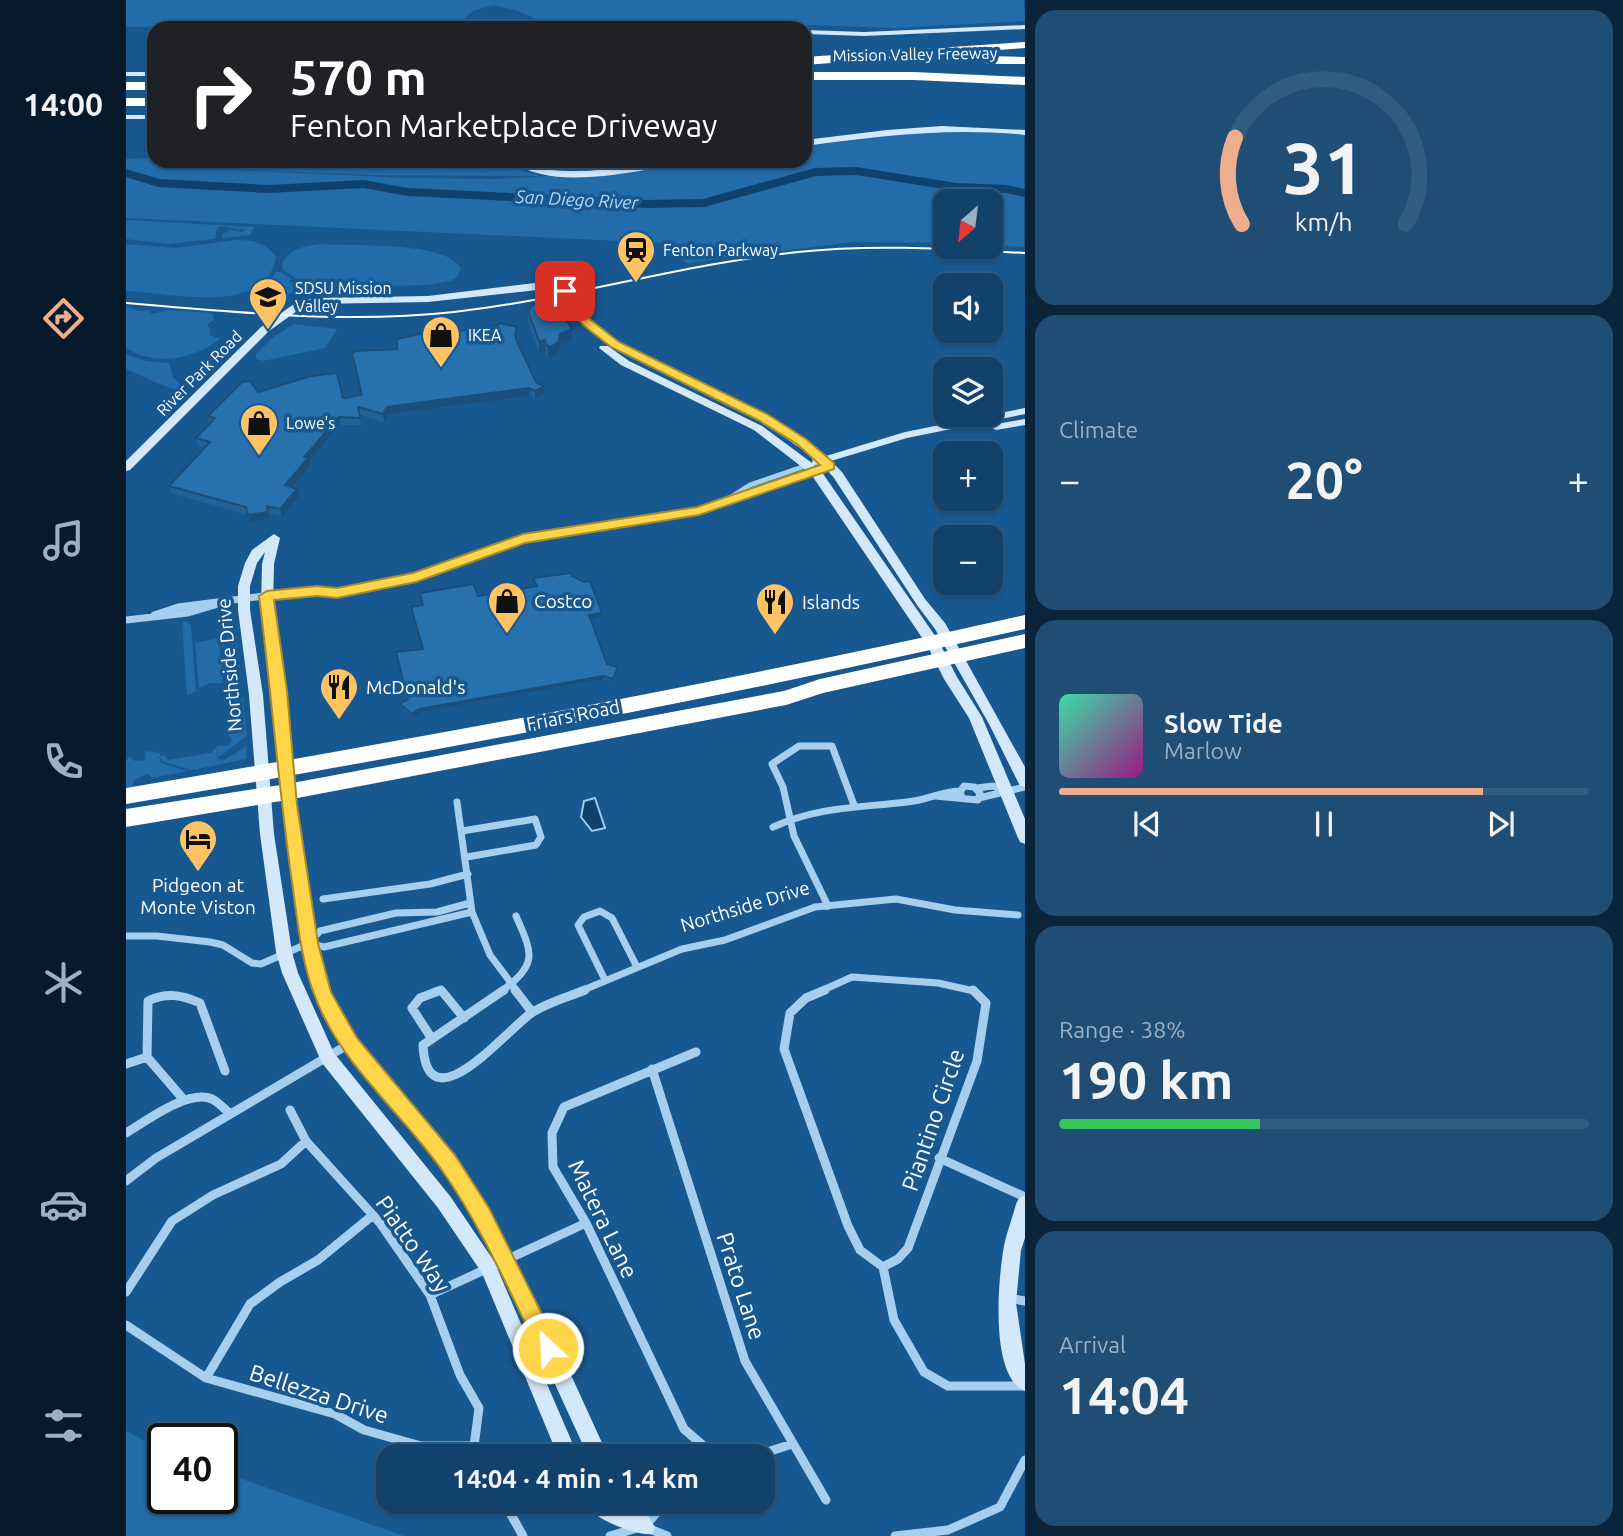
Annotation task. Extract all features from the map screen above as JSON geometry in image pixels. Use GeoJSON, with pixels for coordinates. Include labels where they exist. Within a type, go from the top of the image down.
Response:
{"type":"FeatureCollection","features":[{"type":"Feature","properties":{"kind":"highway"},"geometry":{"type":"LineString","coordinates":[[812,61],[1024,43]]}},
{"type":"Feature","properties":{"kind":"highway","name":"Mission Valley Freeway"},"geometry":{"type":"LineString","coordinates":[[812,62],[1024,61]]}},
{"type":"Feature","properties":{"kind":"highway","name":"Mission Valley Freeway"},"geometry":{"type":"LineString","coordinates":[[812,74],[920,68],[1024,69]]}},
{"type":"Feature","properties":{"kind":"highway"},"geometry":{"type":"LineString","coordinates":[[812,74],[1024,84]]}},
{"type":"Feature","properties":{"kind":"highway"},"geometry":{"type":"LineString","coordinates":[[126,86],[147,86]]}},
{"type":"Feature","properties":{"kind":"highway"},"geometry":{"type":"LineString","coordinates":[[126,102],[147,102]]}},
{"type":"Feature","properties":{"kind":"highway","name":"Friars Road"},"geometry":{"type":"LineString","coordinates":[[126,818],[288,792],[786,698],[1024,622]]}},
{"type":"Feature","properties":{"kind":"highway","name":"Friars Road"},"geometry":{"type":"LineString","coordinates":[[126,796],[945,649],[1024,641]]}},
{"type":"Feature","properties":{"kind":"street"},"geometry":{"type":"LineString","coordinates":[[812,32],[864,34],[1024,27]]}},
{"type":"Feature","properties":{"kind":"street"},"geometry":{"type":"LineString","coordinates":[[126,74],[147,74]]}},
{"type":"Feature","properties":{"kind":"street"},"geometry":{"type":"LineString","coordinates":[[126,117],[147,117]]}},
{"type":"Feature","properties":{"kind":"street"},"geometry":{"type":"LineString","coordinates":[[812,142],[931,128],[980,128],[1024,133]]}},
{"type":"Feature","properties":{"kind":"street"},"geometry":{"type":"LineString","coordinates":[[527,168],[546,172],[617,168]]}},
{"type":"Feature","properties":{"kind":"street"},"geometry":{"type":"LineString","coordinates":[[580,168],[580,172]]}},
{"type":"Feature","properties":{"kind":"street"},"geometry":{"type":"LineString","coordinates":[[549,284],[587,335],[625,363],[758,428],[812,468],[945,649],[1024,834]]}},
{"type":"Feature","properties":{"kind":"street"},"geometry":{"type":"LineString","coordinates":[[549,284],[561,287],[596,332],[615,345],[762,417],[801,441],[826,463],[945,649],[1024,782]]}},
{"type":"Feature","properties":{"kind":"street","name":"River Park Road"},"geometry":{"type":"LineString","coordinates":[[126,467],[265,329],[300,304],[314,301],[457,296],[549,284]]}},
{"type":"Feature","properties":{"kind":"street"},"geometry":{"type":"LineString","coordinates":[[565,306],[579,312]]}},
{"type":"Feature","properties":{"kind":"street"},"geometry":{"type":"LineString","coordinates":[[126,620],[188,613],[219,603],[267,596],[317,591],[337,593],[432,573],[523,538],[699,511],[905,435],[1024,411]]}},
{"type":"Feature","properties":{"kind":"street"},"geometry":{"type":"LineString","coordinates":[[826,463],[906,444],[1024,422]]}},
{"type":"Feature","properties":{"kind":"street"},"geometry":{"type":"LineString","coordinates":[[730,500],[750,485],[812,468]]}},
{"type":"Feature","properties":{"kind":"street","name":"Northside Drive"},"geometry":{"type":"LineString","coordinates":[[564,1444],[497,1263],[463,1185],[350,1044],[323,994],[309,943],[285,768],[280,696],[267,596],[268,565],[274,538],[256,553],[244,586],[244,599],[256,695],[263,796],[284,952],[302,1003],[328,1058],[497,1263],[592,1444]]}},
{"type":"Feature","properties":{"kind":"street","name":"Northside Drive"},"geometry":{"type":"LineString","coordinates":[[828,906],[805,861],[790,819],[783,787],[772,764],[791,748],[808,742],[832,746],[854,805]]}},
{"type":"Feature","properties":{"kind":"street"},"geometry":{"type":"LineString","coordinates":[[961,794],[967,785],[977,788],[993,786],[1005,790]]}},
{"type":"Feature","properties":{"kind":"street"},"geometry":{"type":"LineString","coordinates":[[773,827],[790,819],[854,805],[961,794],[972,801],[1024,787]]}},
{"type":"Feature","properties":{"kind":"street"},"geometry":{"type":"LineString","coordinates":[[977,788],[979,798]]}},
{"type":"Feature","properties":{"kind":"street"},"geometry":{"type":"LineString","coordinates":[[457,802],[467,857],[471,908],[490,955],[532,1012]]}},
{"type":"Feature","properties":{"kind":"street"},"geometry":{"type":"LineString","coordinates":[[462,831],[535,818],[541,837],[536,845],[467,857]]}},
{"type":"Feature","properties":{"kind":"street"},"geometry":{"type":"LineString","coordinates":[[323,899],[430,884],[468,874]]}},
{"type":"Feature","properties":{"kind":"street","name":"Northside Drive"},"geometry":{"type":"LineString","coordinates":[[432,1039],[423,1045],[423,1060],[434,1078],[444,1081],[457,1076],[532,1012],[681,949],[725,940],[815,907],[896,899],[955,909],[1018,915]]}},
{"type":"Feature","properties":{"kind":"street"},"geometry":{"type":"LineString","coordinates":[[309,943],[324,947],[426,923],[471,908]]}},
{"type":"Feature","properties":{"kind":"street"},"geometry":{"type":"LineString","coordinates":[[126,936],[158,936],[210,942],[223,945],[252,963],[261,964],[309,943],[320,931],[396,913],[471,908]]}},
{"type":"Feature","properties":{"kind":"street"},"geometry":{"type":"LineString","coordinates":[[605,980],[579,925],[584,917],[600,911],[612,918],[637,967]]}},
{"type":"Feature","properties":{"kind":"street"},"geometry":{"type":"LineString","coordinates":[[422,912],[429,918],[426,923]]}},
{"type":"Feature","properties":{"kind":"street"},"geometry":{"type":"LineString","coordinates":[[464,1017],[442,990],[426,994],[415,1001],[412,1008],[432,1039],[511,985],[525,973],[530,963],[530,950],[516,916]]}},
{"type":"Feature","properties":{"kind":"street","name":"Piantino Circle"},"geometry":{"type":"LineString","coordinates":[[852,977],[889,978],[972,989],[986,1003],[977,1061],[908,1248],[898,1259],[883,1267],[860,1250],[848,1226],[784,1049],[790,1013],[806,998],[852,977]]}},
{"type":"Feature","properties":{"kind":"street"},"geometry":{"type":"LineString","coordinates":[[184,1100],[147,1057],[148,1001],[159,994],[180,994],[200,1003],[225,1071]]}},
{"type":"Feature","properties":{"kind":"street"},"geometry":{"type":"LineString","coordinates":[[126,1181],[156,1158],[229,1113],[350,1044]]}},
{"type":"Feature","properties":{"kind":"street","name":"Matera Lane"},"geometry":{"type":"LineString","coordinates":[[696,1052],[564,1107],[552,1133],[553,1167],[586,1223],[684,1430],[697,1444]]}},
{"type":"Feature","properties":{"kind":"street"},"geometry":{"type":"LineString","coordinates":[[126,1064],[147,1057]]}},
{"type":"Feature","properties":{"kind":"street","name":"Prato Lane"},"geometry":{"type":"LineString","coordinates":[[652,1069],[745,1361],[826,1500]]}},
{"type":"Feature","properties":{"kind":"street"},"geometry":{"type":"LineString","coordinates":[[126,1133],[184,1100],[201,1097],[212,1099],[229,1113]]}},
{"type":"Feature","properties":{"kind":"street","name":"Piatto Way"},"geometry":{"type":"LineString","coordinates":[[290,1110],[306,1142],[373,1215],[430,1295],[460,1375],[479,1408],[476,1444]]}},
{"type":"Feature","properties":{"kind":"street"},"geometry":{"type":"LineString","coordinates":[[405,1154],[418,1151],[426,1136]]}},
{"type":"Feature","properties":{"kind":"street"},"geometry":{"type":"LineString","coordinates":[[126,1292],[172,1222],[214,1195],[281,1164],[306,1142]]}},
{"type":"Feature","properties":{"kind":"street"},"geometry":{"type":"LineString","coordinates":[[939,1158],[1024,1197]]}},
{"type":"Feature","properties":{"kind":"street"},"geometry":{"type":"LineString","coordinates":[[883,1267],[894,1320],[924,1372],[948,1386],[1024,1384],[1013,1364],[1016,1300],[1012,1250],[1024,1205]]}},
{"type":"Feature","properties":{"kind":"street"},"geometry":{"type":"LineString","coordinates":[[206,1378],[250,1304],[280,1282],[318,1260],[373,1215]]}},
{"type":"Feature","properties":{"kind":"street"},"geometry":{"type":"LineString","coordinates":[[430,1295],[586,1223]]}},
{"type":"Feature","properties":{"kind":"street","name":"Bellezza Drive"},"geometry":{"type":"LineString","coordinates":[[126,1325],[206,1378],[335,1414],[364,1430],[414,1444]]}},
{"type":"Feature","properties":{"kind":"street"},"geometry":{"type":"LineString","coordinates":[[775,1450],[792,1444]]}},
{"type":"Feature","properties":{"kind":"street"},"geometry":{"type":"LineString","coordinates":[[895,1536],[948,1530],[1000,1507],[1024,1460]]}},
{"type":"Feature","properties":{"kind":"street"},"geometry":{"type":"LineString","coordinates":[[511,1514],[523,1536]]}},
{"type":"Feature","properties":{"kind":"street"},"geometry":{"type":"LineString","coordinates":[[614,1514],[667,1536]]}},
{"type":"Feature","properties":{"kind":"street"},"geometry":{"type":"LineString","coordinates":[[636,1514],[645,1527]]}},
{"type":"Feature","properties":{"kind":"street"},"geometry":{"type":"LineString","coordinates":[[610,1536],[645,1527],[656,1514]]}},
{"type":"Feature","properties":{"kind":"shaded area"},"geometry":{"type":"Polygon","coordinates":[[[126,0],[1024,0],[1025,21],[895,28],[812,25],[812,21],[540,21],[518,11],[493,5],[473,11],[461,21],[147,21],[147,27],[126,27],[126,0]]]}},
{"type":"Feature","properties":{"kind":"shaded area"},"geometry":{"type":"Polygon","coordinates":[[[973,131],[1024,135],[1024,247],[1003,246],[1003,189],[933,189],[933,243],[853,242],[687,263],[663,243],[126,218],[126,159],[147,158],[147,168],[499,179],[645,168],[812,168],[812,145],[917,132],[973,131]]]}},
{"type":"Feature","properties":{"kind":"shaded area"},"geometry":{"type":"Polygon","coordinates":[[[198,168],[516,168],[540,176],[371,175],[198,168]]]}},
{"type":"Feature","properties":{"kind":"shaded area"},"geometry":{"type":"Polygon","coordinates":[[[126,220],[254,227],[250,235],[223,238],[222,234],[230,230],[246,230],[220,226],[215,239],[167,244],[126,239],[126,220]]]}},
{"type":"Feature","properties":{"kind":"shaded area"},"geometry":{"type":"Polygon","coordinates":[[[235,240],[258,243],[268,248],[276,257],[268,276],[254,288],[235,295],[213,297],[126,291],[126,244],[176,248],[235,240]]]}},
{"type":"Feature","properties":{"kind":"shaded area"},"geometry":{"type":"Polygon","coordinates":[[[323,244],[419,249],[438,253],[452,260],[461,269],[456,278],[450,281],[429,285],[342,287],[298,280],[283,270],[282,264],[289,254],[305,247],[323,244]]]}},
{"type":"Feature","properties":{"kind":"shaded area"},"geometry":{"type":"Polygon","coordinates":[[[276,272],[281,272],[291,279],[289,283],[297,281],[309,287],[280,298],[272,297],[266,288],[276,272]]]}},
{"type":"Feature","properties":{"kind":"shaded area"},"geometry":{"type":"Polygon","coordinates":[[[126,306],[138,311],[148,310],[152,314],[168,310],[212,313],[214,320],[207,324],[211,331],[209,335],[220,339],[186,356],[162,359],[138,354],[126,348],[126,306]]]}},
{"type":"Feature","properties":{"kind":"shaded area"},"geometry":{"type":"Polygon","coordinates":[[[294,324],[337,329],[325,348],[263,361],[256,359],[256,354],[272,338],[294,324]]]}},
{"type":"Feature","properties":{"kind":"shaded area"},"geometry":{"type":"Polygon","coordinates":[[[126,354],[146,361],[169,363],[173,377],[186,391],[169,388],[126,369],[126,354]]]}},
{"type":"Feature","properties":{"kind":"shaded area"},"geometry":{"type":"Polygon","coordinates":[[[226,613],[234,617],[241,677],[225,680],[219,620],[226,613]]]}},
{"type":"Feature","properties":{"kind":"shaded area"},"geometry":{"type":"Polygon","coordinates":[[[182,622],[191,625],[196,691],[187,696],[182,622]]]}},
{"type":"Feature","properties":{"kind":"shaded area"},"geometry":{"type":"Polygon","coordinates":[[[219,638],[223,683],[210,683],[199,688],[195,643],[219,638]]]}},
{"type":"Feature","properties":{"kind":"shaded area"},"geometry":{"type":"Polygon","coordinates":[[[241,679],[238,682],[240,698],[243,698],[247,736],[216,759],[224,760],[247,746],[246,759],[193,770],[163,762],[159,756],[161,763],[187,771],[152,778],[148,774],[134,780],[133,787],[126,787],[126,760],[129,757],[135,761],[145,760],[146,751],[161,753],[160,756],[165,755],[168,760],[211,753],[218,746],[227,746],[232,741],[229,735],[235,729],[230,681],[241,679]]]}},
{"type":"Feature","properties":{"kind":"shaded area"},"geometry":{"type":"Polygon","coordinates":[[[595,798],[605,828],[592,831],[581,817],[584,801],[595,798]]]}},
{"type":"Feature","properties":{"kind":"shaded area"},"geometry":{"type":"Polygon","coordinates":[[[126,1431],[147,1442],[147,1514],[238,1514],[238,1478],[404,1536],[126,1536],[126,1431]]]}},
{"type":"Feature","properties":{"kind":"building"},"geometry":{"type":"Polygon","coordinates":[[[543,302],[563,315],[572,329],[560,334],[559,341],[548,347],[545,340],[539,341],[528,311],[532,305],[543,302]]]}},
{"type":"Feature","properties":{"kind":"building"},"geometry":{"type":"Polygon","coordinates":[[[500,323],[517,327],[517,342],[536,382],[544,386],[535,391],[529,388],[387,407],[383,414],[358,407],[360,418],[339,417],[304,457],[308,458],[285,485],[297,489],[280,509],[267,506],[268,512],[248,515],[246,507],[169,486],[210,442],[196,438],[215,418],[208,416],[242,382],[250,381],[258,392],[311,376],[337,373],[343,398],[362,395],[352,353],[397,349],[397,339],[432,331],[434,335],[500,323]]]}},
{"type":"Feature","properties":{"kind":"building","name":"Costco"},"geometry":{"type":"Polygon","coordinates":[[[571,573],[584,582],[590,581],[602,613],[589,615],[607,664],[618,667],[613,679],[603,676],[419,709],[412,714],[400,704],[408,699],[396,652],[423,649],[411,607],[423,605],[420,593],[474,584],[478,596],[537,586],[533,578],[571,573]]]}},
{"type":"Feature","properties":{"kind":"waterway","name":"San Diego River"},"geometry":{"type":"LineString","coordinates":[[126,173],[158,183],[269,189],[364,184],[408,192],[647,204],[704,203],[815,172],[856,171],[957,187],[1006,189],[1025,193]]}},
{"type":"Feature","properties":{"kind":"tram line"},"geometry":{"type":"LineString","coordinates":[[126,303],[331,317],[413,315],[454,312],[540,299],[711,265],[798,252],[883,248],[1025,253]]}},
{"type":"Feature","properties":{"kind":"place","name":"Fenton Parkway"},"geometry":{"type":"Point","coordinates":[636,284]}},
{"type":"Feature","properties":{"kind":"place","name":"SDSU Mission Valley"},"geometry":{"type":"Point","coordinates":[268,331]}},
{"type":"Feature","properties":{"kind":"place","name":"IKEA"},"geometry":{"type":"Point","coordinates":[441,369]}},
{"type":"Feature","properties":{"kind":"place","name":"Lowe's"},"geometry":{"type":"Point","coordinates":[259,457]}},
{"type":"Feature","properties":{"kind":"place","name":"Costco"},"geometry":{"type":"Point","coordinates":[507,635]}},
{"type":"Feature","properties":{"kind":"place","name":"Islands"},"geometry":{"type":"Point","coordinates":[775,636]}},
{"type":"Feature","properties":{"kind":"place","name":"McDonald's"},"geometry":{"type":"Point","coordinates":[339,721]}},
{"type":"Feature","properties":{"kind":"place","name":"Pidgeon at Monte Viston"},"geometry":{"type":"Point","coordinates":[198,873]}},
{"type":"Feature","properties":{"kind":"route"},"geometry":{"type":"LineString","coordinates":[[548,1348],[482,1215],[448,1162],[350,1044],[323,994],[309,943],[289,805],[267,596],[317,591],[337,593],[416,577],[523,538],[699,511],[829,466],[819,455],[780,427],[615,345],[587,323],[565,291]]}}]}
